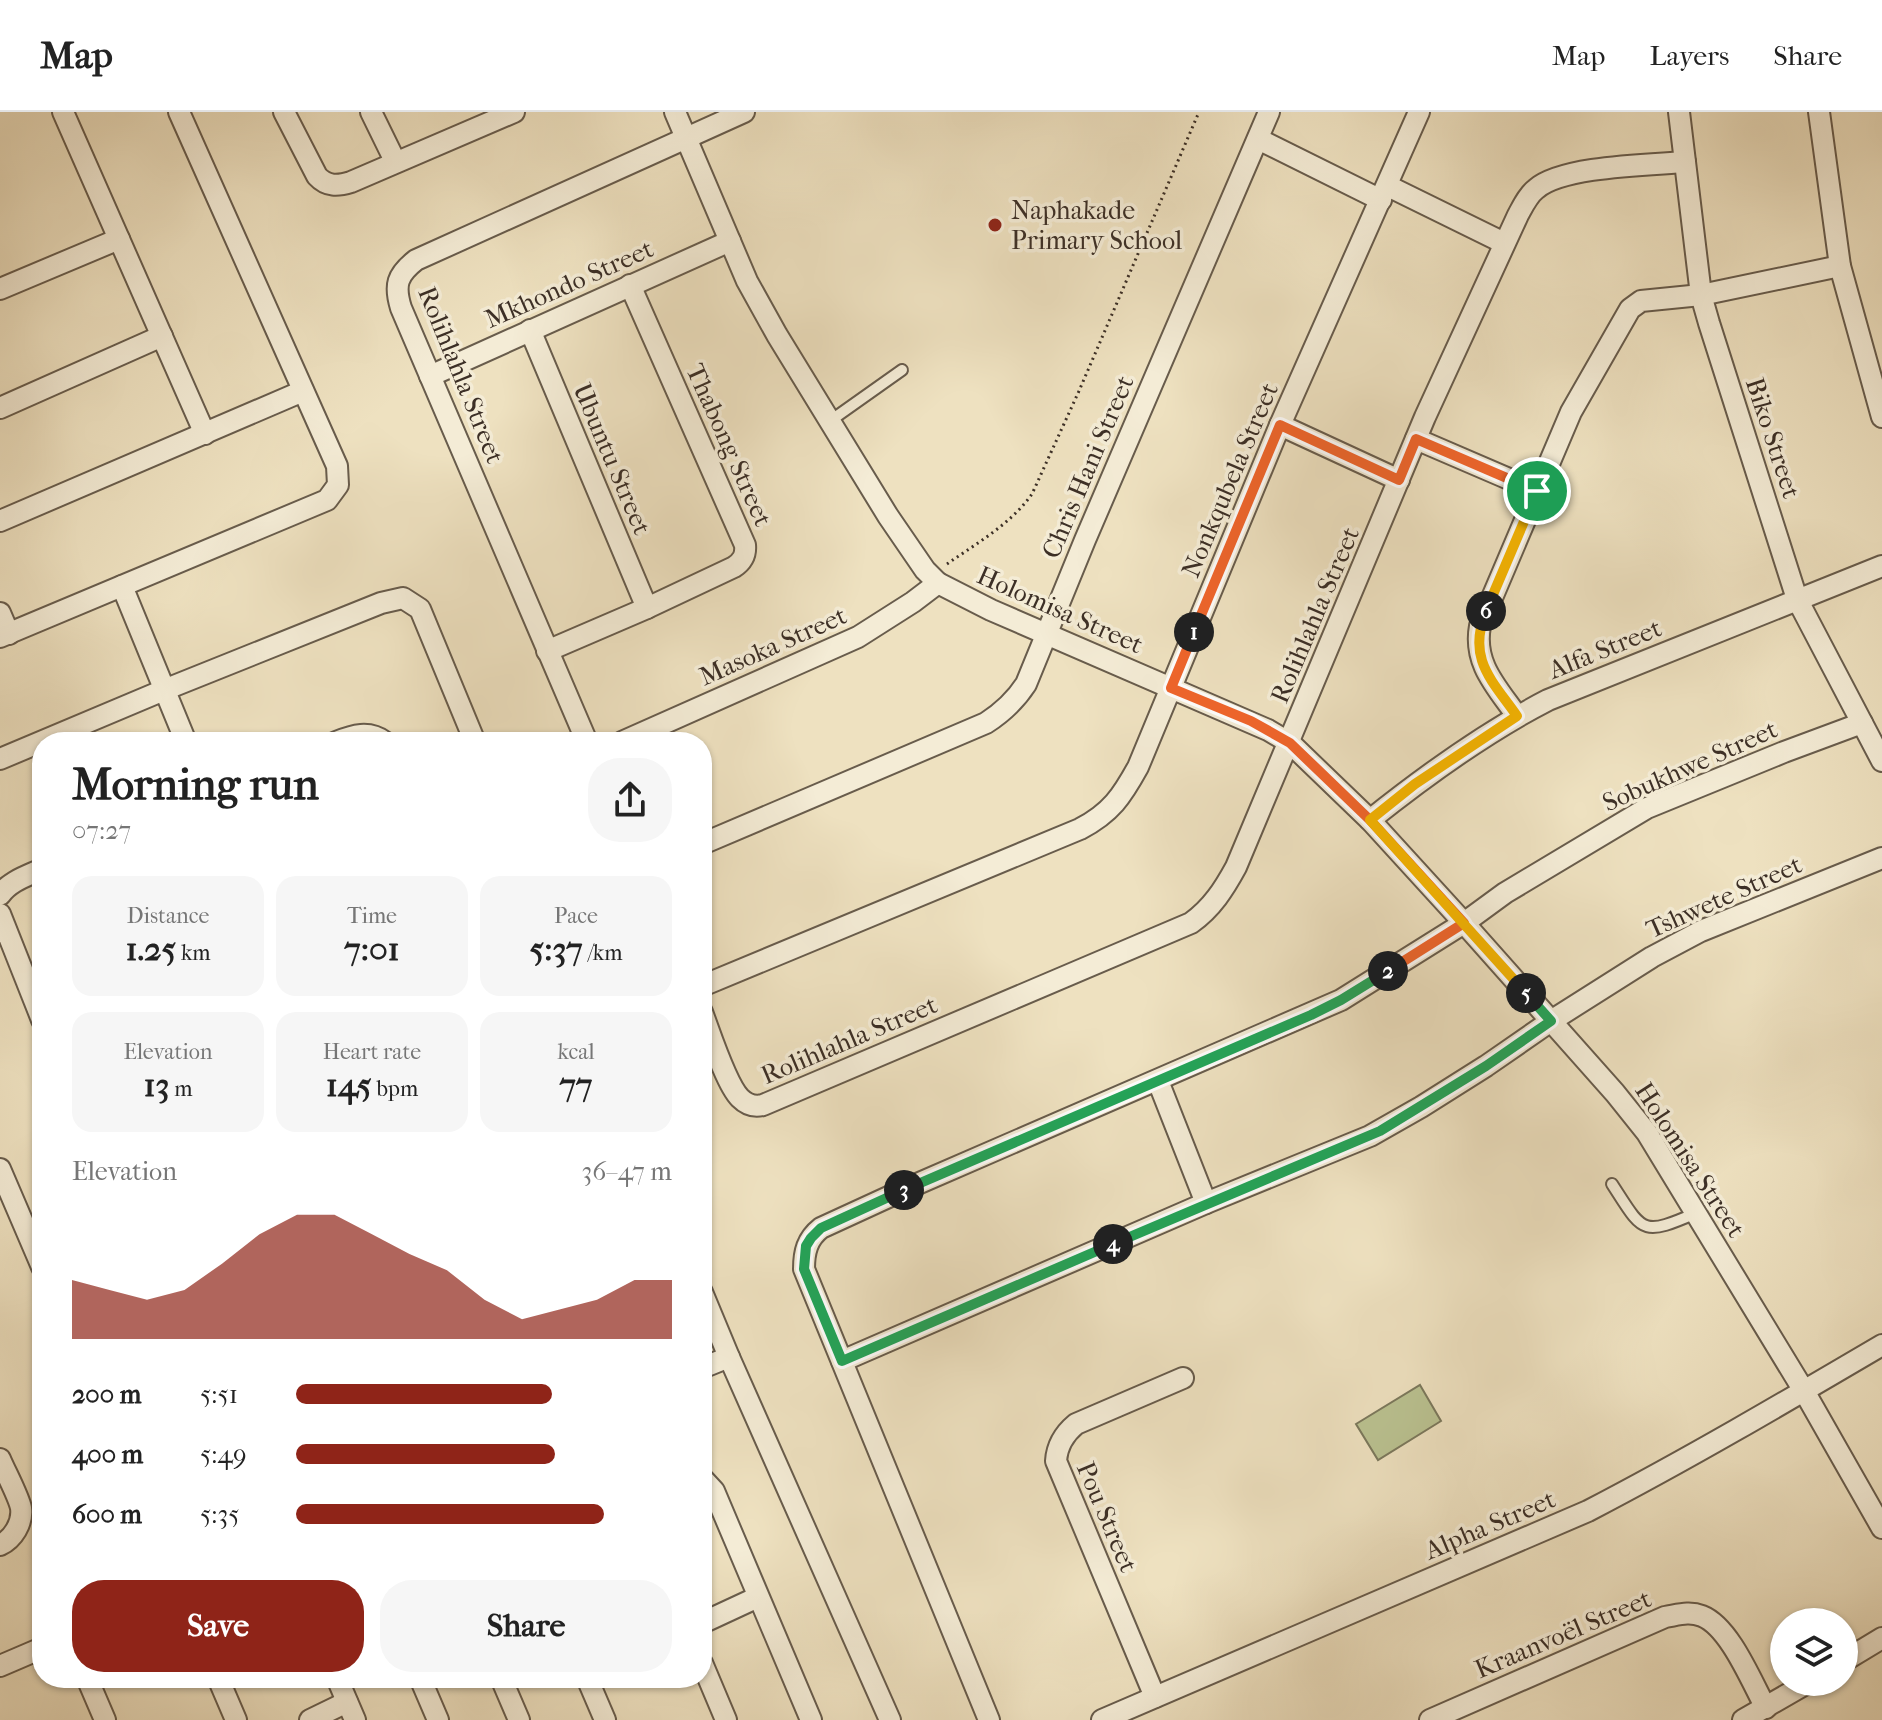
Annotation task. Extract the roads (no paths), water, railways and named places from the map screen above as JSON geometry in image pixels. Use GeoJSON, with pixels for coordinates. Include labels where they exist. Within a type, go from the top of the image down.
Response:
{"type":"FeatureCollection","features":[{"type":"Feature","properties":{"kind":"street"},"geometry":{"type":"LineString","coordinates":[[63,112],[205,434]]}},
{"type":"Feature","properties":{"kind":"street"},"geometry":{"type":"LineString","coordinates":[[0,613],[4,635],[327,500],[338,485],[337,466],[179,112]]}},
{"type":"Feature","properties":{"kind":"street"},"geometry":{"type":"LineString","coordinates":[[284,112],[317,176],[324,183],[336,185],[514,112]]}},
{"type":"Feature","properties":{"kind":"street"},"geometry":{"type":"LineString","coordinates":[[371,112],[395,161]]}},
{"type":"Feature","properties":{"kind":"street","name":"Holomisa Street"},"geometry":{"type":"LineString","coordinates":[[675,112],[747,281],[888,516],[934,579],[991,610],[1251,721],[1290,743],[1370,820],[1615,1093],[1647,1133],[1804,1391],[1874,1496],[1882,1528]]}},
{"type":"Feature","properties":{"kind":"street","name":"Rolihlahla Street"},"geometry":{"type":"LineString","coordinates":[[583,732],[401,308],[396,288],[408,267],[416,260],[744,112]]}},
{"type":"Feature","properties":{"kind":"street","name":"Chris Hani Street"},"geometry":{"type":"LineString","coordinates":[[712,840],[986,723],[1016,700],[1026,684],[1045,633],[1269,112]]}},
{"type":"Feature","properties":{"kind":"street","name":"Nonkqubela Street"},"geometry":{"type":"LineString","coordinates":[[712,982],[1080,829],[1116,803],[1138,767],[1280,425],[1419,112]]}},
{"type":"Feature","properties":{"kind":"street","name":"Biko Street"},"geometry":{"type":"LineString","coordinates":[[1679,112],[1701,295],[1797,599],[1882,761]]}},
{"type":"Feature","properties":{"kind":"street"},"geometry":{"type":"LineString","coordinates":[[1819,112],[1840,266],[1882,417]]}},
{"type":"Feature","properties":{"kind":"street"},"geometry":{"type":"LineString","coordinates":[[1258,139],[1504,243]]}},
{"type":"Feature","properties":{"kind":"street","name":"Rolihlahla Street"},"geometry":{"type":"LineString","coordinates":[[712,1037],[731,1084],[741,1100],[757,1106],[1191,923],[1205,913],[1229,880],[1290,743],[1416,439],[1518,215],[1534,190],[1548,180],[1574,172],[1685,162]]}},
{"type":"Feature","properties":{"kind":"street"},"geometry":{"type":"LineString","coordinates":[[0,289],[119,239]]}},
{"type":"Feature","properties":{"kind":"street","name":"Mkhondo Street"},"geometry":{"type":"LineString","coordinates":[[430,376],[730,241]]}},
{"type":"Feature","properties":{"kind":"street"},"geometry":{"type":"LineString","coordinates":[[1517,716],[1486,673],[1478,637],[1485,613],[1571,412],[1630,309],[1641,301],[1701,295],[1840,266]]}},
{"type":"Feature","properties":{"kind":"street","name":"Thabong Street"},"geometry":{"type":"LineString","coordinates":[[547,651],[734,567],[743,558],[745,550],[630,285]]}},
{"type":"Feature","properties":{"kind":"street","name":"Ubuntu Street"},"geometry":{"type":"LineString","coordinates":[[530,330],[647,608]]}},
{"type":"Feature","properties":{"kind":"street"},"geometry":{"type":"LineString","coordinates":[[0,408],[162,336]]}},
{"type":"Feature","properties":{"kind":"street"},"geometry":{"type":"LineString","coordinates":[[0,521],[303,391]]}},
{"type":"Feature","properties":{"kind":"street"},"geometry":{"type":"LineString","coordinates":[[1280,425],[1399,480]]}},
{"type":"Feature","properties":{"kind":"street"},"geometry":{"type":"LineString","coordinates":[[1416,439],[1537,491]]}},
{"type":"Feature","properties":{"kind":"street","name":"Alfa Street"},"geometry":{"type":"LineString","coordinates":[[1370,820],[1415,784],[1517,716],[1548,700],[1882,566]]}},
{"type":"Feature","properties":{"kind":"street","name":"Masoka Street"},"geometry":{"type":"LineString","coordinates":[[644,732],[858,637],[913,602],[934,579]]}},
{"type":"Feature","properties":{"kind":"street"},"geometry":{"type":"LineString","coordinates":[[122,586],[182,732]]}},
{"type":"Feature","properties":{"kind":"street"},"geometry":{"type":"LineString","coordinates":[[64,732],[381,603],[403,598],[420,609],[471,732]]}},
{"type":"Feature","properties":{"kind":"street","name":"Sobukhwe Street"},"geometry":{"type":"LineString","coordinates":[[989,1720],[804,1269],[806,1246],[816,1232],[908,1188],[1341,1000],[1622,821],[1784,752],[1862,723]]}},
{"type":"Feature","properties":{"kind":"street"},"geometry":{"type":"LineString","coordinates":[[0,759],[32,746]]}},
{"type":"Feature","properties":{"kind":"street","name":"Tshwete Street"},"geometry":{"type":"LineString","coordinates":[[842,1361],[1380,1131],[1652,957],[1701,931],[1882,858]]}},
{"type":"Feature","properties":{"kind":"street"},"geometry":{"type":"LineString","coordinates":[[0,895],[14,881],[32,873]]}},
{"type":"Feature","properties":{"kind":"street"},"geometry":{"type":"LineString","coordinates":[[0,914],[32,977]]}},
{"type":"Feature","properties":{"kind":"street"},"geometry":{"type":"LineString","coordinates":[[1158,1081],[1206,1203]]}},
{"type":"Feature","properties":{"kind":"street"},"geometry":{"type":"LineString","coordinates":[[0,1169],[32,1244]]}},
{"type":"Feature","properties":{"kind":"street"},"geometry":{"type":"LineString","coordinates":[[712,1316],[890,1720]]}},
{"type":"Feature","properties":{"kind":"street","name":"Alpha Street"},"geometry":{"type":"LineString","coordinates":[[1102,1720],[1588,1511],[1882,1345]]}},
{"type":"Feature","properties":{"kind":"street"},"geometry":{"type":"LineString","coordinates":[[712,1364],[729,1357]]}},
{"type":"Feature","properties":{"kind":"street","name":"Pou Street"},"geometry":{"type":"LineString","coordinates":[[1155,1697],[1056,1461],[1059,1444],[1076,1424],[1183,1378]]}},
{"type":"Feature","properties":{"kind":"street"},"geometry":{"type":"LineString","coordinates":[[0,1459],[22,1509],[17,1531],[0,1545]]}},
{"type":"Feature","properties":{"kind":"street"},"geometry":{"type":"LineString","coordinates":[[712,1489],[811,1720]]}},
{"type":"Feature","properties":{"kind":"street"},"geometry":{"type":"LineString","coordinates":[[712,1618],[758,1597]]}},
{"type":"Feature","properties":{"kind":"street","name":"Kraanvoël Street"},"geometry":{"type":"LineString","coordinates":[[1430,1720],[1665,1617],[1685,1613],[1701,1616],[1719,1628],[1731,1643],[1766,1708]]}},
{"type":"Feature","properties":{"kind":"street"},"geometry":{"type":"LineString","coordinates":[[1858,1653],[1882,1638]]}},
{"type":"Feature","properties":{"kind":"street"},"geometry":{"type":"LineString","coordinates":[[0,1666],[32,1652]]}},
{"type":"Feature","properties":{"kind":"street"},"geometry":{"type":"LineString","coordinates":[[712,1687],[726,1720]]}},
{"type":"Feature","properties":{"kind":"street"},"geometry":{"type":"LineString","coordinates":[[91,1688],[105,1720]]}},
{"type":"Feature","properties":{"kind":"street"},"geometry":{"type":"LineString","coordinates":[[222,1688],[236,1720]]}},
{"type":"Feature","properties":{"kind":"street"},"geometry":{"type":"LineString","coordinates":[[310,1720],[351,1711],[341,1688]]}},
{"type":"Feature","properties":{"kind":"street"},"geometry":{"type":"LineString","coordinates":[[424,1688],[438,1720]]}},
{"type":"Feature","properties":{"kind":"street"},"geometry":{"type":"LineString","coordinates":[[504,1688],[511,1717]]}},
{"type":"Feature","properties":{"kind":"street"},"geometry":{"type":"LineString","coordinates":[[591,1688],[605,1720]]}},
{"type":"Feature","properties":{"kind":"street"},"geometry":{"type":"LineString","coordinates":[[1743,1720],[1786,1696]]}},
{"type":"Feature","properties":{"kind":"lane"},"geometry":{"type":"LineString","coordinates":[[830,421],[902,370]]}},
{"type":"Feature","properties":{"kind":"lane"},"geometry":{"type":"LineString","coordinates":[[1612,1184],[1633,1216],[1645,1226],[1666,1226],[1696,1213]]}},
{"type":"Feature","properties":{"kind":"place","name":"Naphakade Primary School"},"geometry":{"type":"Point","coordinates":[995,225]}}]}
